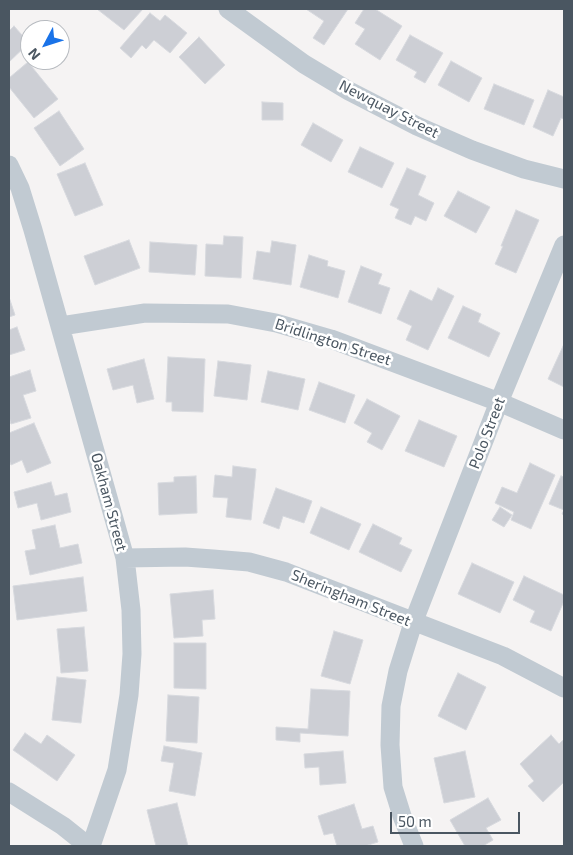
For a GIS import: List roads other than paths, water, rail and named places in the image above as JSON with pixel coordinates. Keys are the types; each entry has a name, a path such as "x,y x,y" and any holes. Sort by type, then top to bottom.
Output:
{"street":[{"name":"Newquay Street","path":"228,9 304,64 349,91 417,126 472,150 524,169 564,179"},
{"name":"Oakham Street","path":"9,165 20,188 61,326 125,558 131,610 132,654 129,695 118,770 89,846"},
{"name":"Polo Street","path":"414,846 393,786 390,745 391,706 398,671 413,622 499,402 564,245"},
{"name":"Bridlington Street","path":"61,326 145,312 228,314 276,322 332,339 499,402 564,430"},
{"name":"Sheringham Street","path":"125,558 185,557 249,562 286,572 503,656 564,688"},
{"path":"9,792 63,826 89,846"}]}
